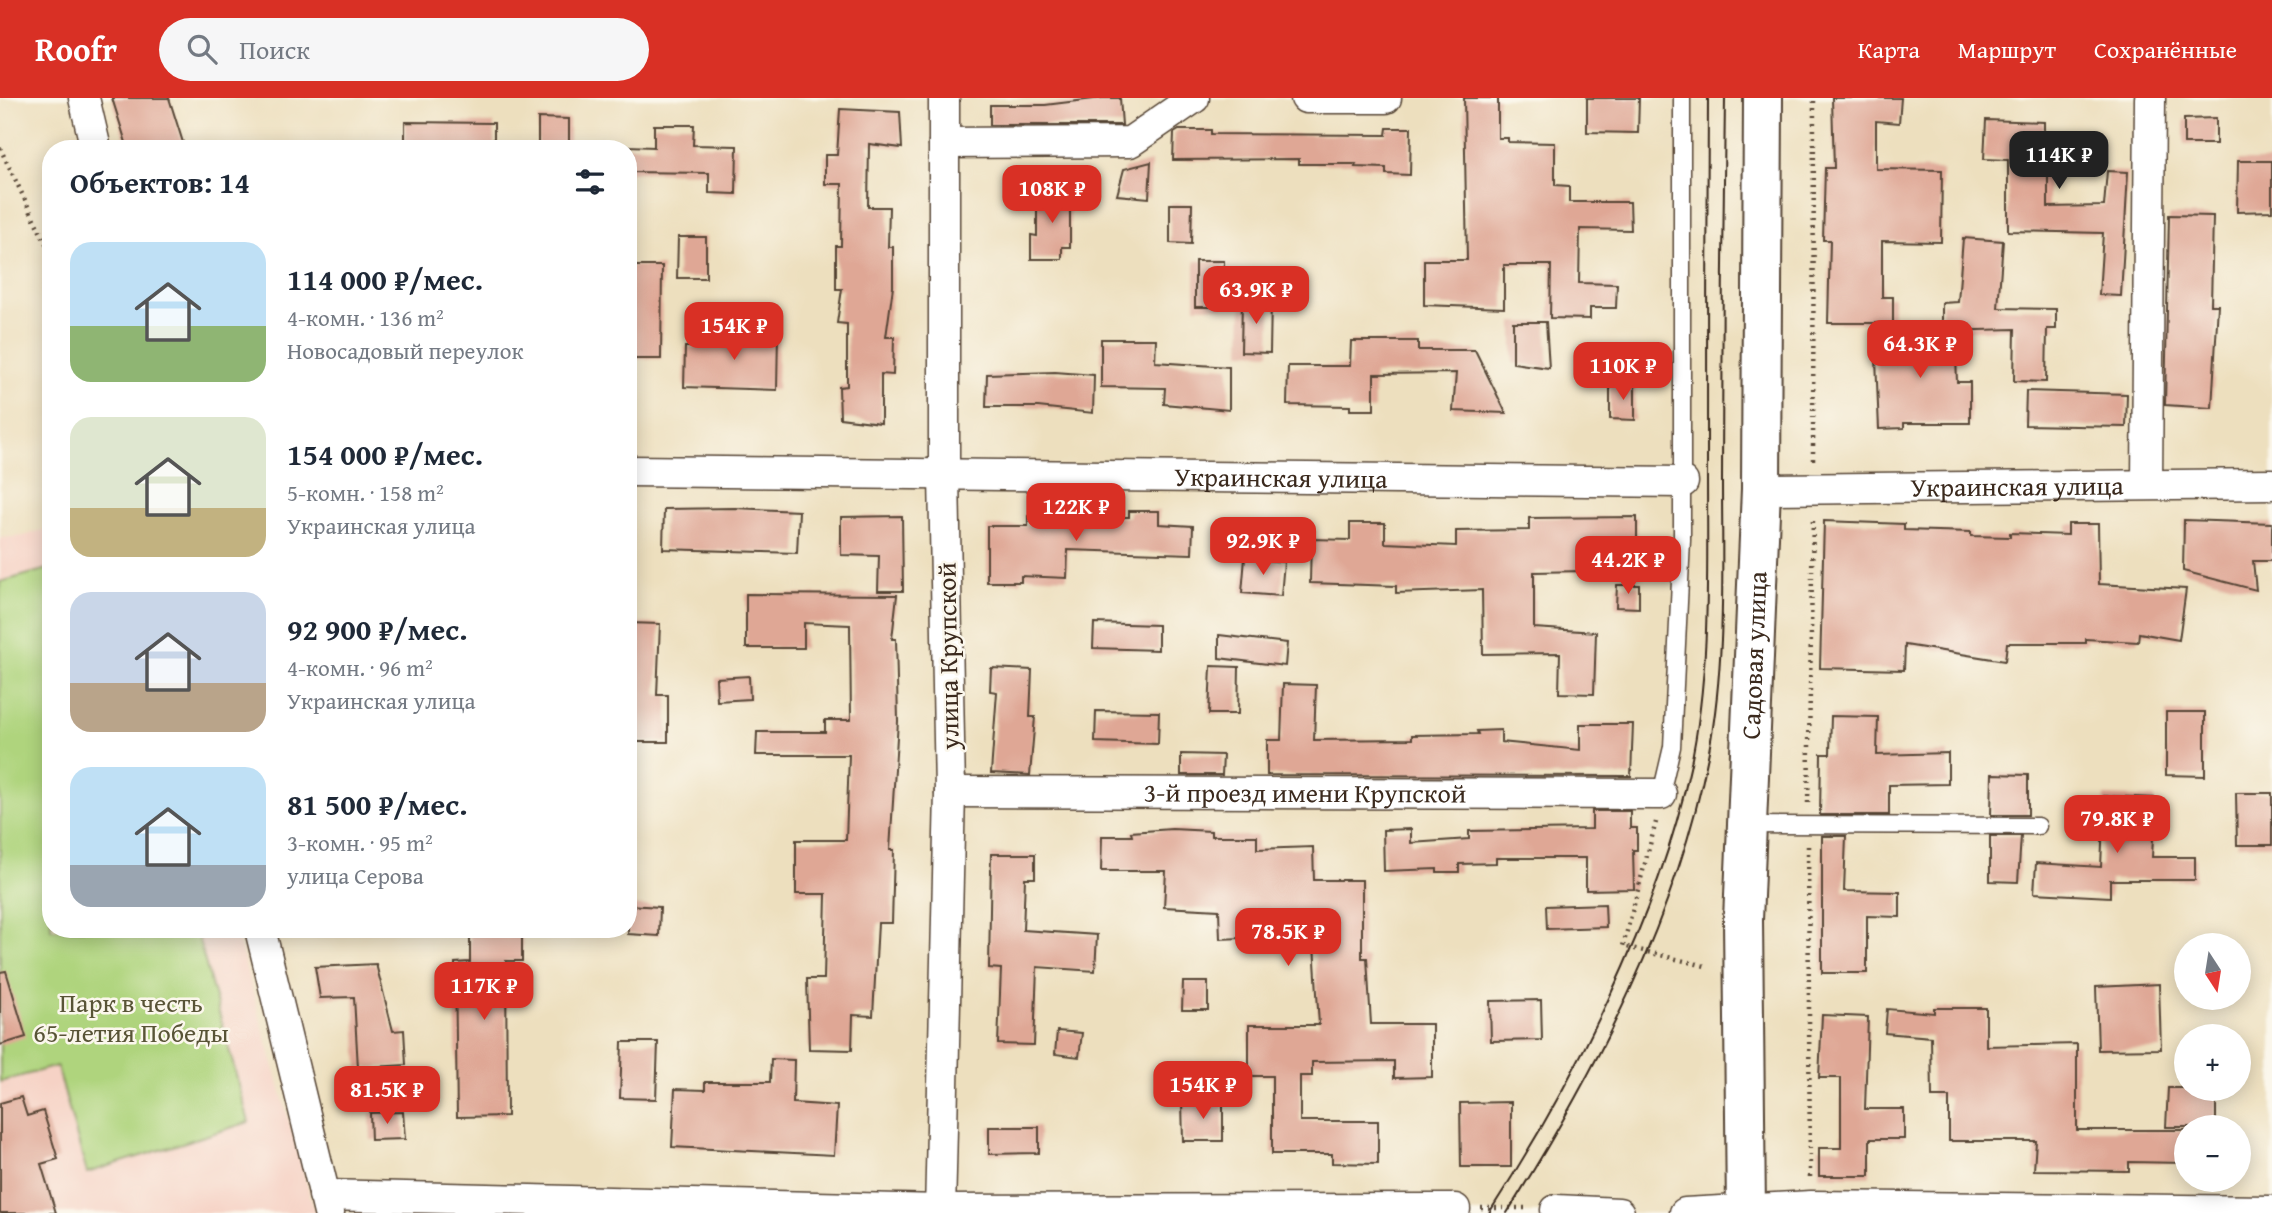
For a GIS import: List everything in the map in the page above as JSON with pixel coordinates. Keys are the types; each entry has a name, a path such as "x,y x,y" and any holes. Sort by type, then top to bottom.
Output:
{"street":[{"path":"84,98 94,140"},
{"name":"улица Крупской","path":"940,1211 950,792 944,475 944,98"},
{"path":"944,143 1130,142 1194,98"},
{"path":"1306,98 1386,98"},
{"name":"Садовая улица","path":"1746,1211 1743,920 1761,489 1763,98"},
{"path":"2147,484 2150,98"},
{"name":"Украинская улица","path":"637,471 1683,482"},
{"name":"Украинская улица","path":"1761,489 2272,484"},
{"name":"3-й проезд имени Крупской","path":"950,792 1661,794"},
{"path":"262,938 326,1204 940,1211 1455,1209"},
{"path":"1685,1213 1811,1206 1922,1211 2272,1211"},
{"path":"1556,1210 1619,1213"}],"lane":[{"path":"1661,794 1672,747 1683,482 1682,98"},
{"path":"1748,825 2038,826"}],"path":[{"path":"1811,1206 1808,826 1813,489 1814,98"},
{"path":"0,148 42,235"},
{"path":"1661,794 1655,828 1623,946 1705,966"},
{"path":"1455,1209 1556,1210"}],"shaded area":[{"name":"Парк в честь 65-летия Победы","path":"42,530 42,938 238,938 315,1213 0,1213 0,538 24,536"}],"green space":[{"name":"Парк в честь 65-летия Победы","path":"42,570 42,938 198,938 249,1122 87,1173 57,1066 0,1082 0,582"}],"building":[{"path":"112,98 169,98 182,140 125,140"},
{"path":"1120,98 1122,125 990,125 990,105 1045,105"},
{"path":"1464,98 1498,98 1498,138 1508,138 1508,142 1555,143 1555,185 1569,186 1569,202 1630,202 1631,230 1580,229 1579,283 1617,284 1616,308 1590,308 1590,319 1550,318 1551,265 1504,265 1504,308 1424,305 1424,260 1467,260"},
{"path":"1587,98 1639,98 1638,133 1587,132"},
{"path":"1832,98 1901,98 1899,123 1876,121 1876,169 1942,170 1941,242 1882,241 1882,297 1893,297 1893,323 1828,323 1830,240 1823,240 1825,168 1834,168"},
{"path":"840,109 900,112 902,148 869,144 868,207 889,207 888,247 893,247 893,287 886,337 894,337 893,375 881,374 881,423 840,418 839,387 847,386 847,324 837,323 842,289 836,289 836,246 841,246 842,184 825,184 825,155 837,155"},
{"path":"538,118 569,119 569,140 538,140"},
{"path":"2216,118 2216,144 2184,144 2184,119"},
{"path":"1986,120 2044,122 2044,135 2098,138 2097,164 2048,162 2048,207 2104,206 2107,171 2128,172 2121,296 2099,295 2103,233 2008,231 2008,160 1984,159"},
{"path":"405,122 494,123 494,140 405,140"},
{"path":"654,125 694,125 693,145 737,146 736,194 709,193 709,173 637,172 637,146 654,147"},
{"path":"1387,128 1411,128 1410,175 1386,174 1386,168 1355,167 1356,164 1299,164 1299,159 1173,160 1174,133 1179,130 1211,130 1211,134 1386,135"},
{"path":"2238,161 2272,161 2272,211 2237,212"},
{"path":"1151,162 1149,198 1117,195 1124,169"},
{"path":"1037,191 1070,191 1070,247 1062,247 1062,259 1031,259 1031,235 1037,236"},
{"path":"1170,204 1192,204 1191,244 1170,243"},
{"path":"2169,215 2213,216 2211,305 2218,305 2212,408 2165,405"},
{"path":"678,237 706,237 706,278 677,278"},
{"path":"1963,238 2003,241 1998,308 2056,309 2056,329 2047,329 2046,382 2014,381 2015,329 1942,331 1942,303 1958,302"},
{"path":"1195,261 1224,261 1224,307 1195,307"},
{"path":"637,266 662,266 661,359 637,359"},
{"path":"1242,299 1271,299 1270,353 1241,352"},
{"path":"1513,322 1546,322 1549,368 1513,363"},
{"path":"1955,331 1957,382 1970,382 1970,423 1904,423 1904,428 1879,429 1875,335"},
{"path":"715,332 778,332 777,390 684,387 685,347 715,347"},
{"path":"1101,339 1156,339 1155,362 1229,367 1229,410 1164,404 1165,388 1101,387"},
{"path":"1351,341 1418,341 1418,350 1475,350 1506,413 1453,411 1456,373 1374,374 1374,410 1350,410 1350,406 1287,405 1288,366 1350,366"},
{"path":"1055,372 1094,375 1093,413 1038,407 986,407 987,374"},
{"path":"1610,384 1635,384 1635,420 1610,419"},
{"path":"2026,391 2127,394 2126,427 2025,425"},
{"path":"664,509 799,511 797,553 663,549"},
{"path":"1129,511 1159,511 1159,524 1193,526 1192,554 1068,550 1067,578 1021,576 1021,582 987,582 987,526 1028,526 1028,516 1129,517"},
{"path":"902,516 903,591 878,591 879,556 841,555 841,517"},
{"path":"1637,517 1637,570 1534,572 1534,628 1596,632 1594,694 1559,693 1560,653 1483,654 1482,590 1396,593 1396,586 1310,583 1311,539 1350,540 1350,523 1385,523 1385,543 1456,546 1456,531 1529,530 1529,518"},
{"path":"2184,520 2272,523 2272,561 2253,561 2256,590 2183,571"},
{"path":"1824,521 1904,524 1904,530 1971,532 1971,536 2010,537 2010,533 2068,535 2068,524 2098,524 2099,584 2186,589 2179,640 2139,633 2138,642 2086,639 2086,643 2007,643 2005,661 1905,645 1904,670 1820,668"},
{"path":"1245,558 1284,562 1281,596 1242,593"},
{"path":"1617,585 1639,585 1639,608 1616,607"},
{"path":"746,594 897,595 892,639 896,639 898,721 890,850 894,850 892,923 878,923 873,1016 853,1015 852,1050 809,1049 807,979 824,979 826,894 796,894 796,840 846,840 849,755 756,755 757,732 825,732 825,720 851,720 850,625 804,623 804,648 746,648"},
{"path":"637,623 660,624 657,695 668,695 668,742 637,742"},
{"path":"1094,623 1158,625 1158,650 1093,648"},
{"path":"1219,635 1287,643 1285,666 1219,658"},
{"path":"1211,666 1239,667 1238,714 1209,714"},
{"path":"991,668 1032,670 1030,717 1035,717 1030,775 991,773 997,692 990,691"},
{"path":"749,676 750,699 717,701 716,678"},
{"path":"1283,684 1316,685 1314,740 1412,739 1412,735 1478,734 1477,731 1501,730 1501,742 1580,750 1580,724 1633,724 1631,776 1267,775 1267,740 1281,740"},
{"path":"1096,711 1159,712 1158,744 1095,742"},
{"path":"2166,712 2205,712 2205,776 2166,775"},
{"path":"1831,716 1878,717 1877,755 1948,753 1948,784 1889,785 1889,815 1820,815 1821,754 1830,754"},
{"path":"1181,754 1223,755 1222,775 1181,775"},
{"path":"1992,774 2028,775 2028,815 1991,815"},
{"path":"2236,793 2272,793 2272,845 2237,845"},
{"path":"2104,796 2155,798 2152,857 2195,857 2195,880 2110,880 2110,897 2034,893 2036,863 2101,867"},
{"path":"1592,811 1630,811 1630,828 1637,828 1637,850 1633,850 1634,889 1586,890 1586,858 1496,858 1496,863 1459,864 1459,872 1437,872 1437,869 1384,871 1383,830 1411,829 1411,843 1469,839 1469,831 1592,829"},
{"path":"1172,829 1211,831 1211,836 1257,836 1257,849 1313,847 1314,880 1362,880 1362,958 1367,958 1371,1024 1432,1024 1432,1077 1394,1078 1394,1061 1312,1062 1312,1076 1300,1076 1300,1121 1378,1121 1378,1164 1332,1163 1332,1154 1272,1154 1272,1076 1249,1076 1249,1025 1319,1025 1314,945 1265,948 1264,937 1220,939 1219,910 1164,907 1166,871 1101,871 1102,836 1132,836 1131,832"},
{"path":"1822,836 1846,836 1844,891 1900,892 1900,917 1867,916 1867,973 1822,973"},
{"path":"1990,836 2021,836 2018,882 1990,881"},
{"path":"991,854 1035,854 1035,878 1025,878 1023,930 1097,935 1095,971 1037,967 1034,1045 998,1044 1001,969 989,968"},
{"path":"1605,904 1606,927 1547,929 1546,906"},
{"path":"637,906 660,907 659,936 637,935"},
{"path":"470,938 522,938 522,961 506,961 507,1116 457,1117 455,963 470,962"},
{"path":"376,964 393,1031 404,1030 406,1065 358,1068 354,997 320,998 315,967"},
{"path":"6,971 26,1037 0,1045 0,972"},
{"path":"1183,982 1208,982 1208,1010 1182,1010"},
{"path":"2159,984 2161,1049 2098,1050 2096,987"},
{"path":"1541,1000 1542,1040 1491,1041 1490,1001"},
{"path":"1934,1008 1986,1008 1986,1046 2077,1044 2077,1130 2174,1130 2174,1163 2129,1162 2129,1171 2034,1170 2036,1141 1949,1141 1949,1097 1932,1097 1931,1037 1885,1033 1887,1009 1934,1013"},
{"path":"1822,1015 1868,1017 1865,1109 1904,1109 1904,1139 1870,1139 1870,1176 1819,1176 1819,1148 1841,1148 1841,1078 1819,1078"},
{"path":"1057,1031 1082,1033 1079,1057 1055,1054"},
{"path":"622,1042 658,1042 656,1099 620,1098"},
{"path":"771,1059 794,1060 793,1103 837,1106 834,1155 672,1147 675,1089 705,1090 705,1082 770,1082"},
{"path":"2168,1088 2174,1088 2174,1101 2216,1101 2216,1115 2174,1115 2174,1127 2166,1127"},
{"path":"21,1097 27,1116 43,1111 58,1159 41,1164 56,1213 0,1213 0,1103"},
{"path":"1182,1101 1223,1101 1223,1141 1183,1141"},
{"path":"1511,1102 1511,1167 1461,1167 1460,1103"},
{"path":"403,1112 405,1139 371,1140 370,1113"},
{"path":"989,1127 1039,1127 1039,1153 989,1154"}],"tram line":[{"path":"1489,1213 1551,1111 1609,999 1657,883 1676,825 1690,768 1702,695 1706,621 1708,98"},
{"path":"1507,1213 1572,1104 1630,991 1677,873 1709,751 1718,683 1722,614 1725,98"}]}
